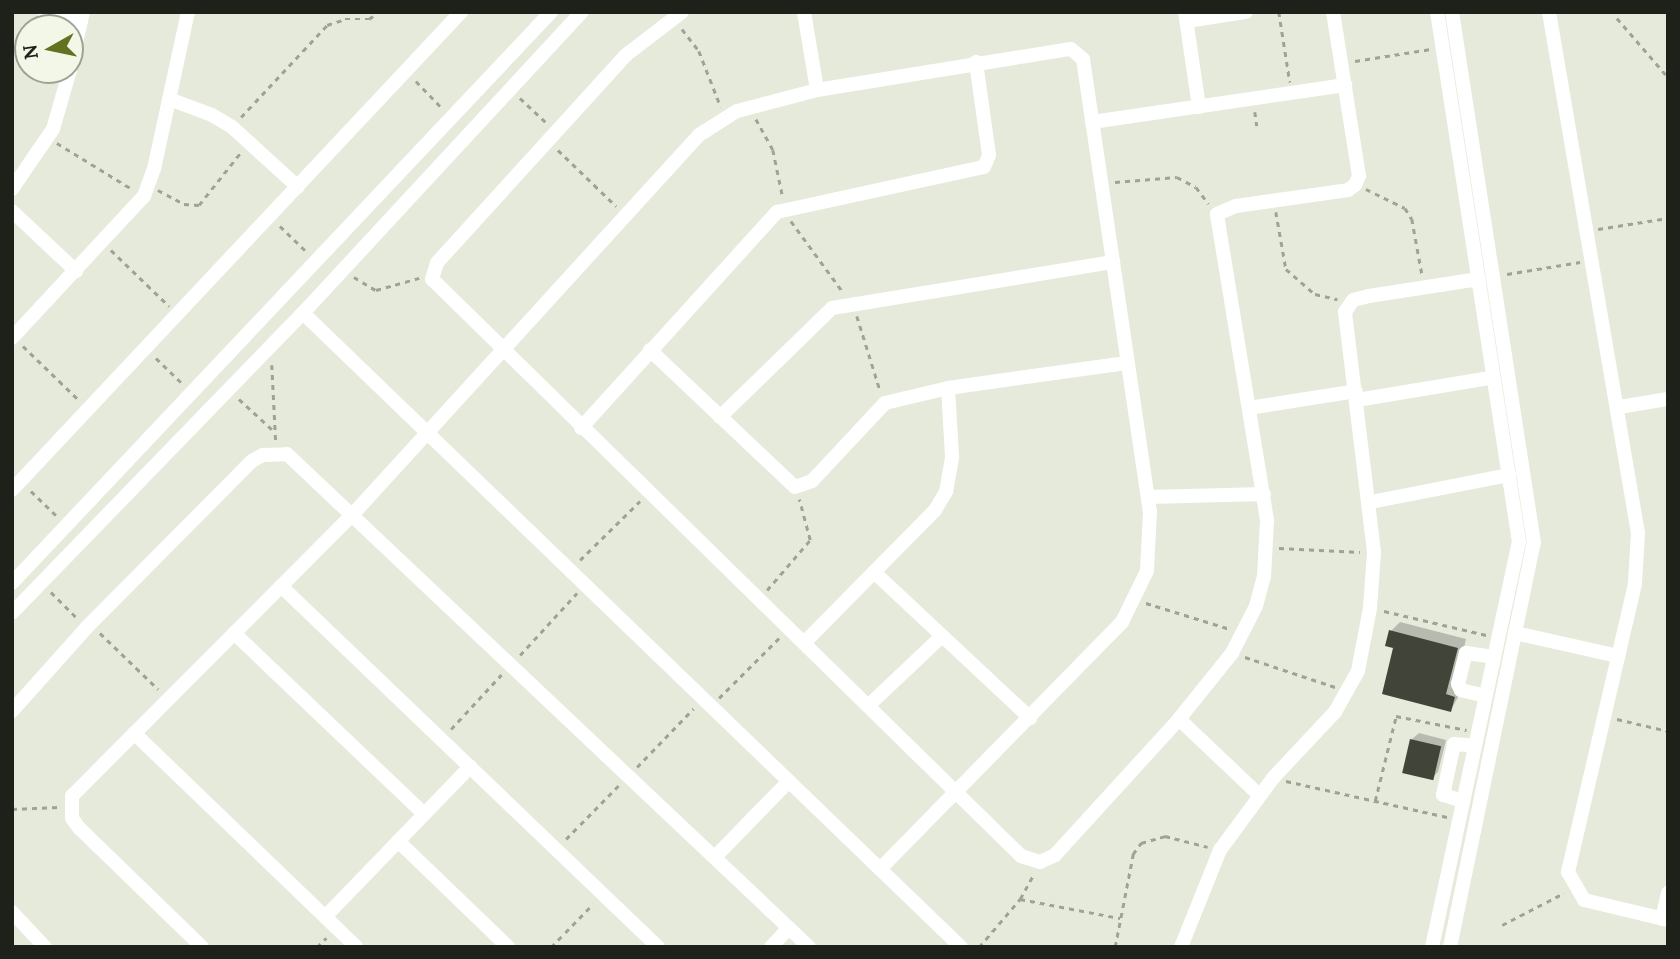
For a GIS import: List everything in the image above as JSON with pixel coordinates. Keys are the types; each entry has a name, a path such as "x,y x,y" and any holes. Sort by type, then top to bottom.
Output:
{"street":[{"path":"13,337 103,243 147,190 188,12"},
{"path":"12,583 318,262 551,12"},
{"path":"12,613 226,387 303,313 582,12"},
{"path":"804,12 817,90"},
{"path":"1199,107 1186,17 1246,12"},
{"path":"677,15 640,41 552,136 432,273 435,285 1021,856 1040,862 1055,855 1180,719 1232,653 1244,633 1264,577 1268,547 1264,494 1217,214 1225,208 1348,190 1355,185 1359,176 1333,12"},
{"path":"1437,12 1534,531 1516,633 1450,947"},
{"path":"1432,947 1519,542 1490,378 1486,278 1452,12"},
{"path":"1549,12 1619,407 1635,507 1638,559 1568,872 1573,888 1599,906 1665,920 1668,893"},
{"path":"17,485 406,72 458,13"},
{"path":"195,944 79,828 70,807 78,788 354,513 699,135 725,116 817,90 976,62 1071,50 1079,52 1092,122 1148,498 1152,541 1137,600 1122,622 880,869"},
{"path":"581,428 769,219 786,208 984,167 989,155 976,62"},
{"path":"12,189 48,138 65,84"},
{"path":"1092,122 1345,85"},
{"path":"169,99 232,127 298,187"},
{"path":"12,211 76,271"},
{"path":"720,417 823,313 851,303 1112,262"},
{"path":"1181,947 1220,850 1259,795 1349,691 1361,659 1370,608 1374,552 1371,502 1345,312 1353,300 1486,278"},
{"path":"303,313 961,947"},
{"path":"650,350 795,487 812,481 884,403 948,388 1126,363"},
{"path":"1249,408 1490,378"},
{"path":"804,643 935,510 946,492 952,457 948,388"},
{"path":"1619,407 1668,399"},
{"path":"12,711 88,626 252,461 276,453 296,459 809,947"},
{"path":"1371,502 1508,475"},
{"path":"1148,498 1264,494"},
{"path":"874,572 1030,718"},
{"path":"281,586 658,947"},
{"path":"234,633 424,814"},
{"path":"1516,633 1618,656"},
{"path":"868,706 942,636"},
{"path":"1486,696 1461,690 1458,684 1466,653 1494,657"},
{"path":"1180,719 1259,795"},
{"path":"134,733 356,947"},
{"path":"1463,801 1443,795 1454,744 1477,739"},
{"path":"325,917 470,767"},
{"path":"715,857 789,782"},
{"path":"398,841 508,947"},
{"path":"1444,889 1461,894"},
{"path":"12,912 45,947"},
{"path":"771,947 789,928"}],"path":[{"path":"232,127 327,25 345,19 369,19 378,12"},
{"path":"1279,12 1292,93"},
{"path":"677,15 699,51 725,116"},
{"path":"1617,18 1668,77"},
{"path":"1341,63 1443,47"},
{"path":"406,72 452,117"},
{"path":"510,88 625,214"},
{"path":"751,108 773,150 786,208 851,303 884,403"},
{"path":"48,138 147,190 184,204 199,205 248,142"},
{"path":"1101,183 1177,177 1196,187 1217,214"},
{"path":"1355,185 1405,208 1412,219 1425,287"},
{"path":"1274,202 1286,269 1315,294 1353,300"},
{"path":"270,217 318,262"},
{"path":"1589,230 1668,218"},
{"path":"103,243 177,315"},
{"path":"1486,278 1595,260"},
{"path":"344,268 364,286 376,290 432,273"},
{"path":"13,337 88,409"},
{"path":"272,344 276,453"},
{"path":"146,348 192,392"},
{"path":"226,387 275,432"},
{"path":"17,485 66,525"},
{"path":"758,599 810,540 795,487"},
{"path":"570,570 648,494"},
{"path":"1268,547 1374,552"},
{"path":"41,583 168,698"},
{"path":"1137,600 1244,633"},
{"path":"1370,608 1499,638"},
{"path":"711,706 788,628"},
{"path":"1232,653 1349,691"},
{"path":"1375,801 1396,716 1477,739"},
{"path":"1604,716 1668,731"},
{"path":"1273,778 1459,820"},
{"path":"12,809 70,807"},
{"path":"1115,947 1133,854 1140,843 1165,836 1220,850"},
{"path":"979,947 1020,899 1040,862"},
{"path":"1502,925 1573,888"},
{"path":"551,947 603,894"},
{"path":"1020,899 1121,918"}],"building":[{"path":"1389,630 1458,648 1446,694 1455,697 1451,712 1382,694 1393,648 1385,646"},
{"path":"1410,739 1441,746 1433,780 1402,773"}]}
